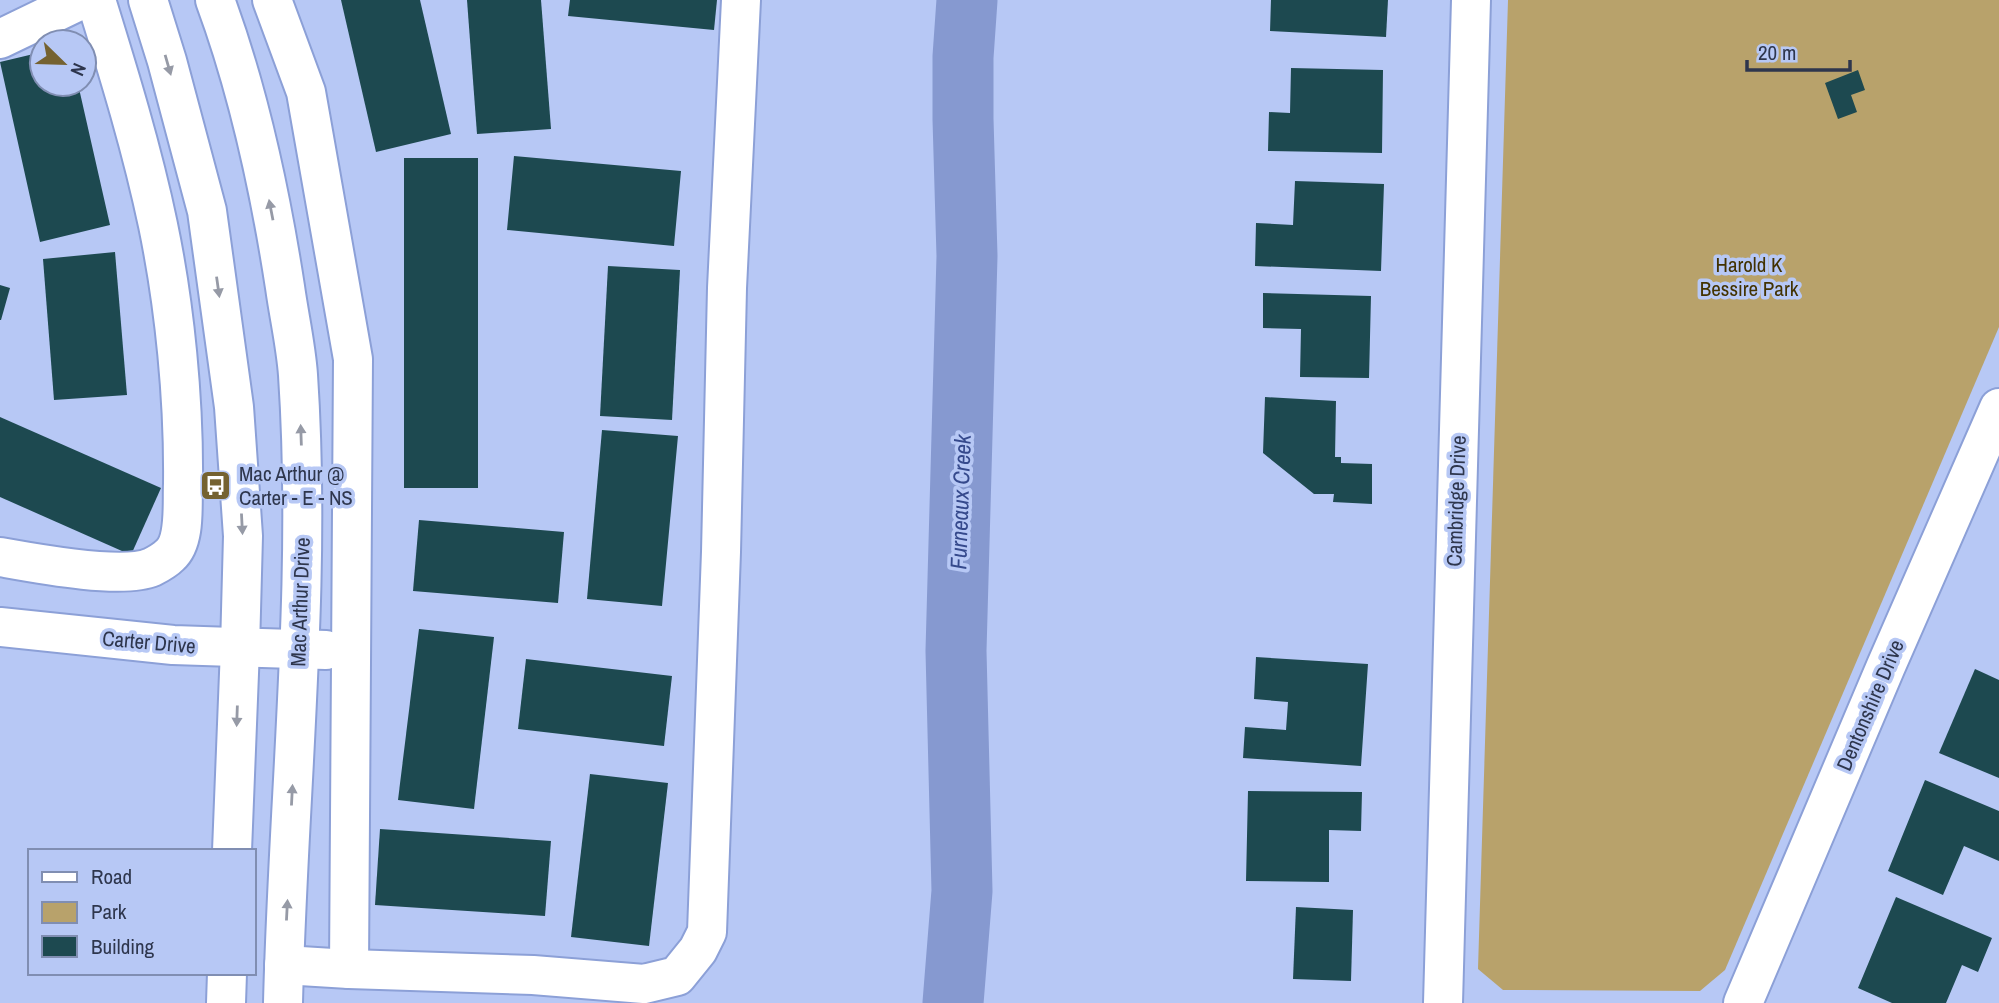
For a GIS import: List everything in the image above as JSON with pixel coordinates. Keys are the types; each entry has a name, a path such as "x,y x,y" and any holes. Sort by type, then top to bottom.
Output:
{"street":[{"path":"0,39 81,0"},
{"path":"0,557 39,564 120,572 152,567 172,554 182,531 183,460 176,339 158,227 130,109 96,0"},
{"path":"148,0 167,61 209,225 234,407 243,536 232,849"},
{"name":"Mac Arthur Drive","path":"215,0 254,124 280,257 298,373 303,499 283,1003"},
{"path":"272,0 306,92 353,359 349,969"},
{"path":"284,965 533,975 644,984 677,976 698,950 707,932 721,552 727,288 741,0"},
{"name":"Cambridge Drive","path":"1443,1003 1471,0"},
{"name":"Dentonshire Drive","path":"1743,1003 1999,408"},
{"name":"Carter Drive","path":"0,627 173,645 351,650"},
{"path":"226,1003 227,975"}],"green space":[{"name":"Harold K Bessire Park","path":"1508,0 1999,0 1999,327 1725,970 1700,991 1503,990 1478,969"}],"building":[{"path":"341,0 420,0 451,134 376,152"},
{"path":"467,0 541,0 551,129 477,134"},
{"path":"570,0 717,0 714,30 568,16"},
{"path":"1271,0 1388,0 1386,37 1270,31"},
{"path":"28,55 28,98 81,98 110,225 40,242 0,62"},
{"path":"1291,68 1383,70 1382,153 1268,151 1269,112 1290,113"},
{"path":"1858,70 1865,90 1851,95 1857,112 1838,119 1825,83"},
{"path":"514,156 681,171 674,246 507,230"},
{"path":"404,158 478,158 478,488 404,488"},
{"path":"1295,181 1384,184 1381,271 1255,266 1256,223 1293,225"},
{"path":"115,252 127,395 54,400 43,259"},
{"path":"608,266 680,270 672,420 600,416"},
{"path":"0,285 10,288 1,320 0,320"},
{"path":"1263,293 1371,296 1369,378 1300,377 1301,329 1263,328"},
{"path":"1265,397 1336,401 1335,457 1341,457 1341,463 1372,464 1372,504 1333,502 1334,494 1314,494 1263,453"},
{"path":"0,417 161,488 131,555 0,497"},
{"path":"602,430 678,436 662,606 587,599"},
{"path":"419,520 564,532 558,603 413,591"},
{"path":"419,629 494,637 474,809 398,800"},
{"path":"1256,657 1368,664 1361,766 1243,758 1245,727 1286,730 1288,702 1254,699"},
{"path":"526,659 672,676 664,746 518,729"},
{"path":"1975,669 1999,680 1999,778 1939,753"},
{"path":"590,774 668,783 649,946 571,937"},
{"path":"1925,780 1999,811 1999,861 1964,846 1943,895 1888,871"},
{"path":"1248,791 1362,792 1361,831 1329,830 1329,882 1246,881"},
{"path":"380,829 551,841 545,916 375,905"},
{"path":"1896,897 1992,938 1978,972 1962,965 1946,1003 1892,1003 1858,988"},
{"path":"1296,907 1353,910 1351,981 1293,979"}],"waterway":[{"name":"Furneaux Creek","path":"953,1003 962,891 956,651 967,256 963,119 967,0"}],"place":[{"name":"Mac Arthur @ Carter - E - NS","path":"216,485"}]}
